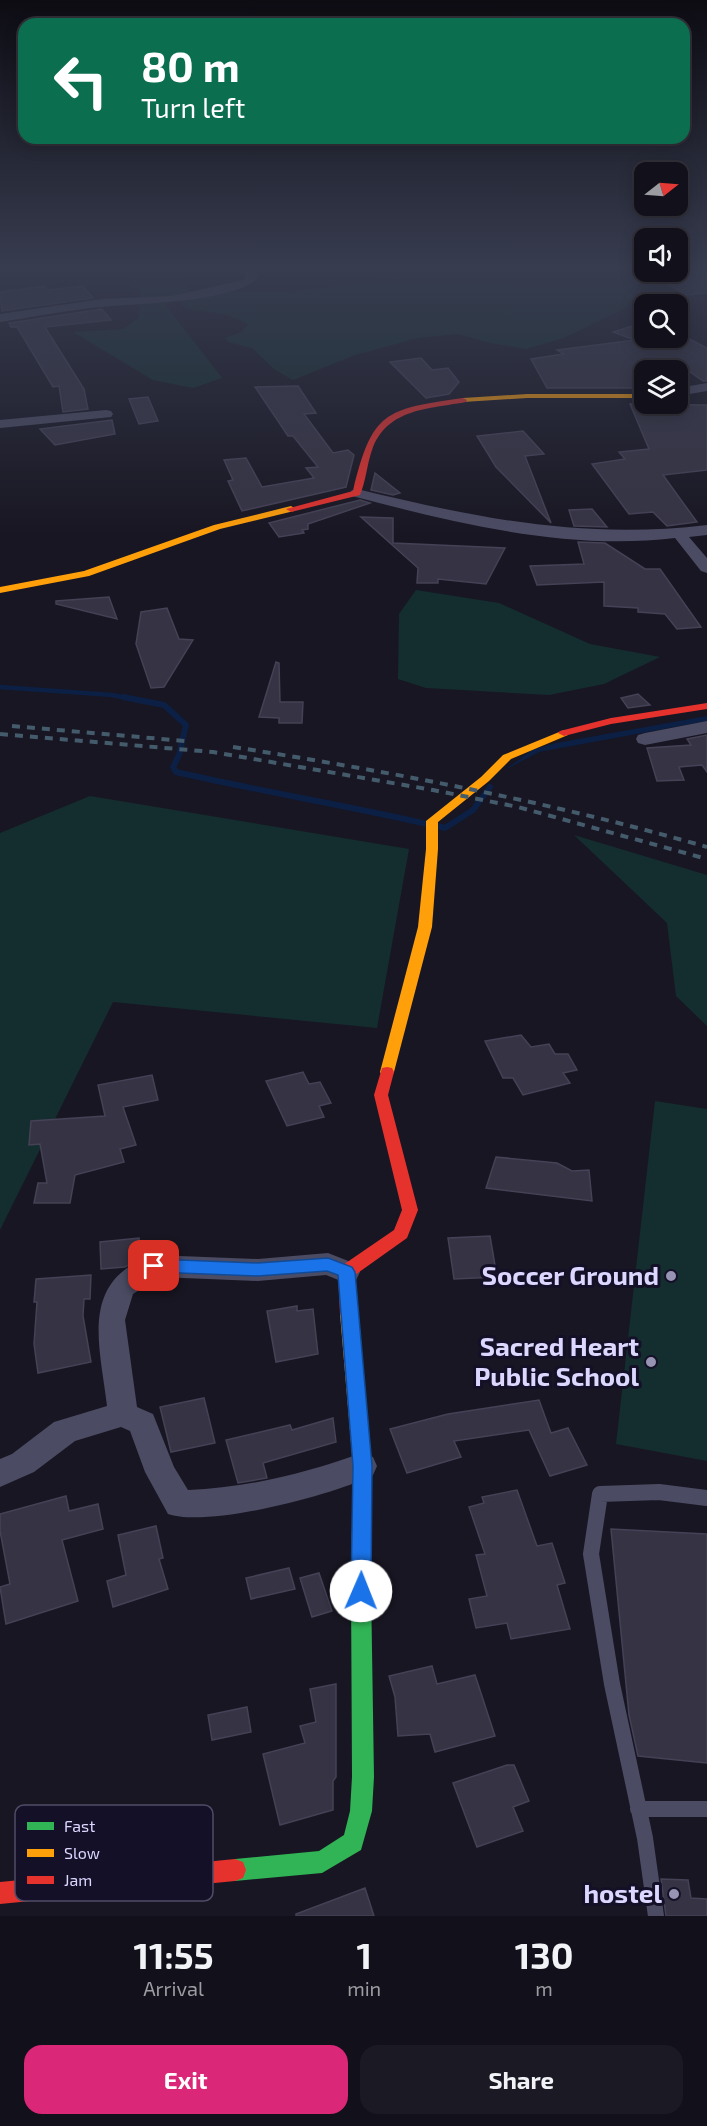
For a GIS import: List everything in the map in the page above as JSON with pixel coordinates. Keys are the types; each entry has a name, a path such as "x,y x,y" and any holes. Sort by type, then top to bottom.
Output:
{"street":[{"path":"688,390 707,387"},
{"path":"357,494 368,453 381,425 397,416 442,403 496,397 634,396"},
{"path":"0,424 106,414"},
{"path":"0,590 86,574 217,527 357,494 452,516 523,528 634,537 707,530"},
{"path":"679,534 707,568"},
{"path":"346,1272 401,1234 410,1210 381,1095 424,927 432,849 432,821 485,779 507,757 558,734 611,722 707,706"},
{"path":"645,739 707,727"},
{"path":"123,1414 111,1320 121,1288 154,1266 258,1269 328,1264 346,1272"},
{"path":"213,1872 322,1862 353,1842 361,1811 363,1777 362,1466 346,1272"},
{"path":"0,1474 23,1463 65,1431 123,1414 142,1424 160,1472 179,1504 215,1504 277,1492 352,1471 362,1466"},
{"path":"0,1893 15,1892"}],"lane":[{"path":"657,1916 612,1683 591,1554 600,1494 659,1492 707,1498"},
{"path":"638,1809 707,1809"}],"green space":[{"path":"112,355 205,355 222,378 193,388 153,380"},
{"path":"260,355 354,355 293,380 274,369"},
{"path":"416,590 499,603 590,644 660,657 604,684 549,695 426,688 398,679 399,614"},
{"path":"90,796 409,849 377,1028 113,1002 0,1230 0,833"},
{"path":"574,835 707,875 707,1026 676,996 667,923"},
{"name":"Soccer Ground","path":"655,1101 707,1109 707,1461 616,1444"}],"water":[{"path":"707,716 707,721 539,752 505,770 532,750 556,743"}],"building":[{"path":"34,355 63,355 84,389 88,409 63,412 59,386 53,387"},
{"path":"554,355 707,355 707,381 703,381 688,370 688,360 634,360 634,388 547,388 531,359"},
{"path":"421,358 432,370 448,368 459,382 449,394 426,398 390,362"},
{"path":"298,386 316,413 304,414 333,453 348,450 354,455 346,487 242,511 228,481 233,480 224,460 246,458 262,487 314,478 306,468 318,467 293,436 288,436 255,387"},
{"path":"148,397 158,421 139,424 129,399"},
{"path":"688,405 707,405 707,470 663,475 697,522 667,526 653,512 629,514 592,464 625,459 619,452 649,449 634,414 688,414"},
{"path":"112,420 115,434 55,445 40,429"},
{"path":"523,431 544,454 525,456 551,523 496,467 477,436"},
{"path":"375,473 400,493 393,495 371,490"},
{"path":"360,500 370,503 308,524 308,529 302,530 304,533 279,537 269,523"},
{"path":"592,509 607,527 574,526 569,510"},
{"path":"361,517 393,518 393,543 505,548 486,584 438,579 438,583 417,583 418,568"},
{"path":"578,542 605,543 645,569 660,569 701,627 677,629 665,614 638,612 638,608 604,606 604,582 537,585 530,566 584,564"},
{"path":"109,597 117,619 56,604 56,601"},
{"path":"167,608 179,639 193,640 164,687 151,688 136,644 141,612"},
{"path":"276,662 279,663 280,702 303,702 302,723 279,723 279,718 259,717"},
{"path":"638,694 650,705 628,708 621,698"},
{"path":"707,735 707,772 702,765 679,767 684,780 657,781 647,748 691,745 687,739"},
{"path":"521,1035 531,1047 549,1044 555,1054 568,1054 577,1070 563,1073 570,1083 523,1095 513,1078 503,1078 485,1041"},
{"path":"303,1072 309,1084 320,1082 331,1103 319,1106 324,1117 287,1126 266,1081"},
{"path":"152,1075 158,1100 123,1107 136,1145 120,1149 124,1162 75,1175 70,1203 34,1203 38,1183 47,1183 40,1144 29,1145 31,1121 105,1116 98,1085"},
{"path":"496,1157 557,1163 572,1171 589,1170 592,1201 486,1188"},
{"path":"490,1236 497,1277 454,1279 448,1238"},
{"path":"139,1238 140,1259 125,1267 101,1269 100,1242"},
{"path":"91,1275 90,1299 84,1299 83,1316 91,1362 38,1373 34,1344 36,1279"},
{"path":"297,1306 297,1311 313,1309 318,1354 276,1362 267,1311"},
{"path":"204,1398 215,1443 171,1452 160,1407"},
{"path":"539,1400 551,1433 568,1428 587,1465 550,1476 529,1430 454,1441 461,1457 407,1473 390,1429 448,1414"},
{"path":"333,1418 336,1442 263,1463 267,1478 238,1483 226,1440 290,1425 292,1430"},
{"path":"517,1490 537,1546 552,1543 565,1583 557,1585 570,1629 511,1639 507,1623 476,1628 469,1599 487,1596 476,1555 485,1554 469,1507 484,1503 482,1497"},
{"path":"66,1496 69,1511 98,1504 103,1529 62,1540 78,1601 6,1624 0,1587 10,1584 0,1531 0,1514"},
{"path":"156,1526 163,1558 159,1559 168,1589 113,1607 107,1581 126,1575 118,1535"},
{"path":"611,1529 707,1534 707,1763 638,1756 629,1715"},
{"path":"289,1568 295,1589 251,1599 246,1578"},
{"path":"319,1573 332,1611 312,1617 300,1578"},
{"path":"432,1666 437,1684 475,1675 495,1736 435,1752 430,1734 398,1736 395,1697 389,1676"},
{"path":"336,1684 336,1777 333,1781 333,1810 280,1825 263,1754 305,1743 300,1726 316,1722 310,1689"},
{"path":"247,1707 251,1732 212,1740 208,1715"},
{"path":"507,1765 514,1765 529,1801 513,1807 523,1831 477,1847 453,1783"},
{"name":"hostel","path":"661,1879 688,1880 691,1898 707,1899 707,1916 666,1916"},
{"path":"365,1888 374,1916 296,1916 296,1914"}],"waterway":[{"path":"0,687 112,695 131,699"},
{"path":"123,697 164,705 186,725 179,755 173,767 176,772 427,824"},
{"path":"437,826 445,828 473,810 490,787"}],"railway":[{"path":"12,726 185,741"},
{"path":"0,734 213,752 433,790 518,807 707,859"},
{"path":"233,747 353,767 531,802 707,847"}],"traffic: fast":[{"path":"235,1870 322,1862 353,1842 361,1811 363,1777 361,1586"}],"traffic: slow":[{"path":"463,400 527,396 634,396"},
{"path":"0,590 86,574 217,527 291,509"},
{"path":"387,1072 425,927 432,849 432,821 485,779 507,757 564,733"},
{"path":"349,1314 362,1466 361,1586"}],"traffic: jam":[{"path":"291,509 357,493 370,445 384,423 416,408 463,400"},
{"path":"564,733 611,721 707,706"},
{"path":"349,1314 346,1272 401,1234 410,1210 381,1095 387,1072"},
{"path":"213,1872 235,1870"},
{"path":"0,1893 15,1892"}],"place":[{"name":"Soccer Ground","path":"671,1276"},
{"name":"Sacred Heart Public School","path":"651,1362"},
{"name":"hostel","path":"674,1894"}],"route":[{"path":"154,1266 258,1269 328,1264 346,1272 362,1466 361,1591"}]}
